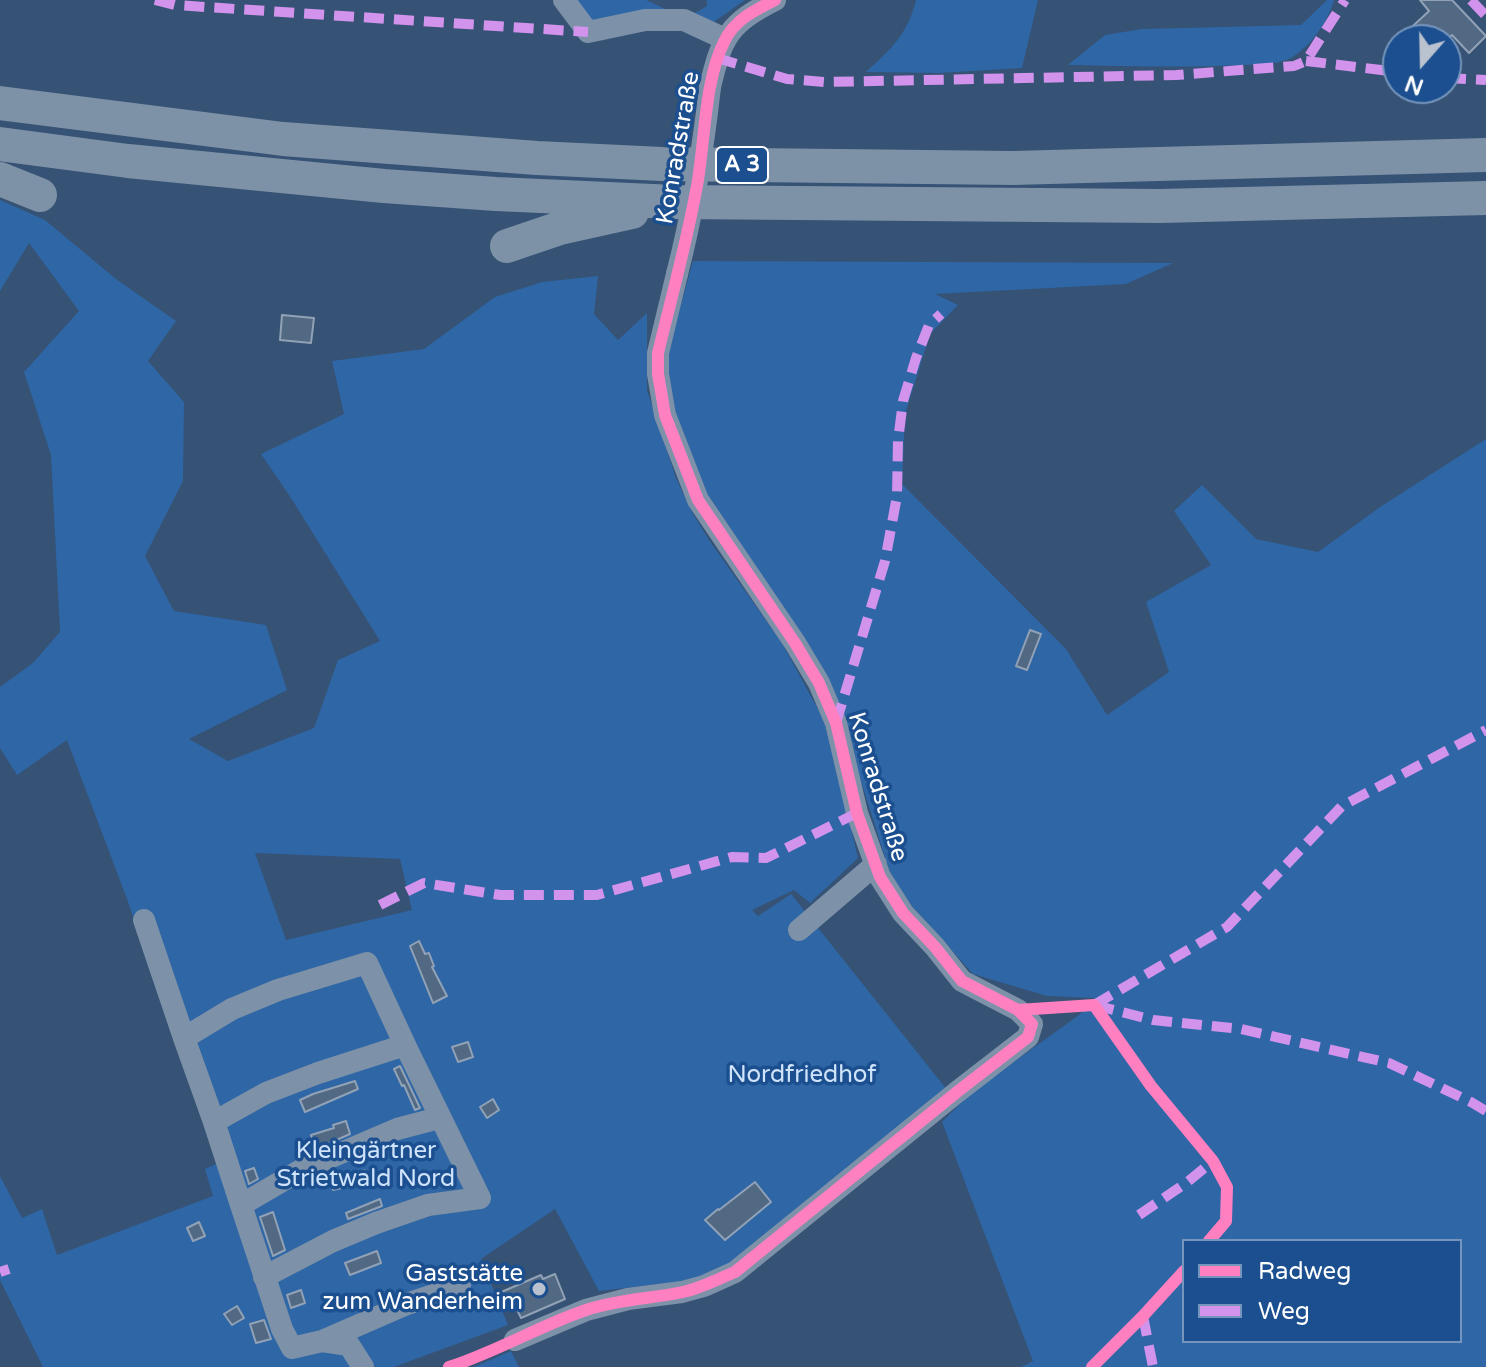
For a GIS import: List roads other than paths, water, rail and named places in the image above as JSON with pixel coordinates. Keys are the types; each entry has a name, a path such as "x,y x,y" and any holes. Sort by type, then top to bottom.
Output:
{"highway":[{"name":"A 3","path":"0,103 283,139 662,164 1013,168 1486,155"},
{"name":"A 3","path":"0,144 128,161 384,186 675,202 1160,206 1486,198"},
{"path":"0,179 40,195"},
{"path":"507,246 560,228 675,202"}],"street":[{"path":"564,0 588,32 645,20 684,20 725,39"},
{"name":"Konradstraße","path":"515,1340 586,1310 628,1299 682,1292 735,1272 1028,1037 1032,1024 1018,1010 962,981 903,913 880,877 857,813 836,723 819,683 698,500 665,415 658,353 694,205 710,87 717,58 734,27 749,13 775,0"},
{"path":"799,930 876,864"},
{"path":"144,920 264,1277 292,1348 322,1341 407,1304 460,1286"},
{"path":"184,1038 232,1009 278,990 367,963 480,1198 428,1205 376,1223 333,1241 264,1277"},
{"path":"214,1122 266,1093 405,1045"},
{"path":"241,1205 301,1170 397,1129 439,1118"},
{"path":"322,1341 349,1345 363,1367"}],"place":[{"name":"Gaststätte zum Wanderheim","path":"539,1289"}],"park label":[{"name":"Nordfriedhof","path":"802,1076"},
{"name":"Kleingärtner Strietwald Nord","path":"366,1166"}]}
